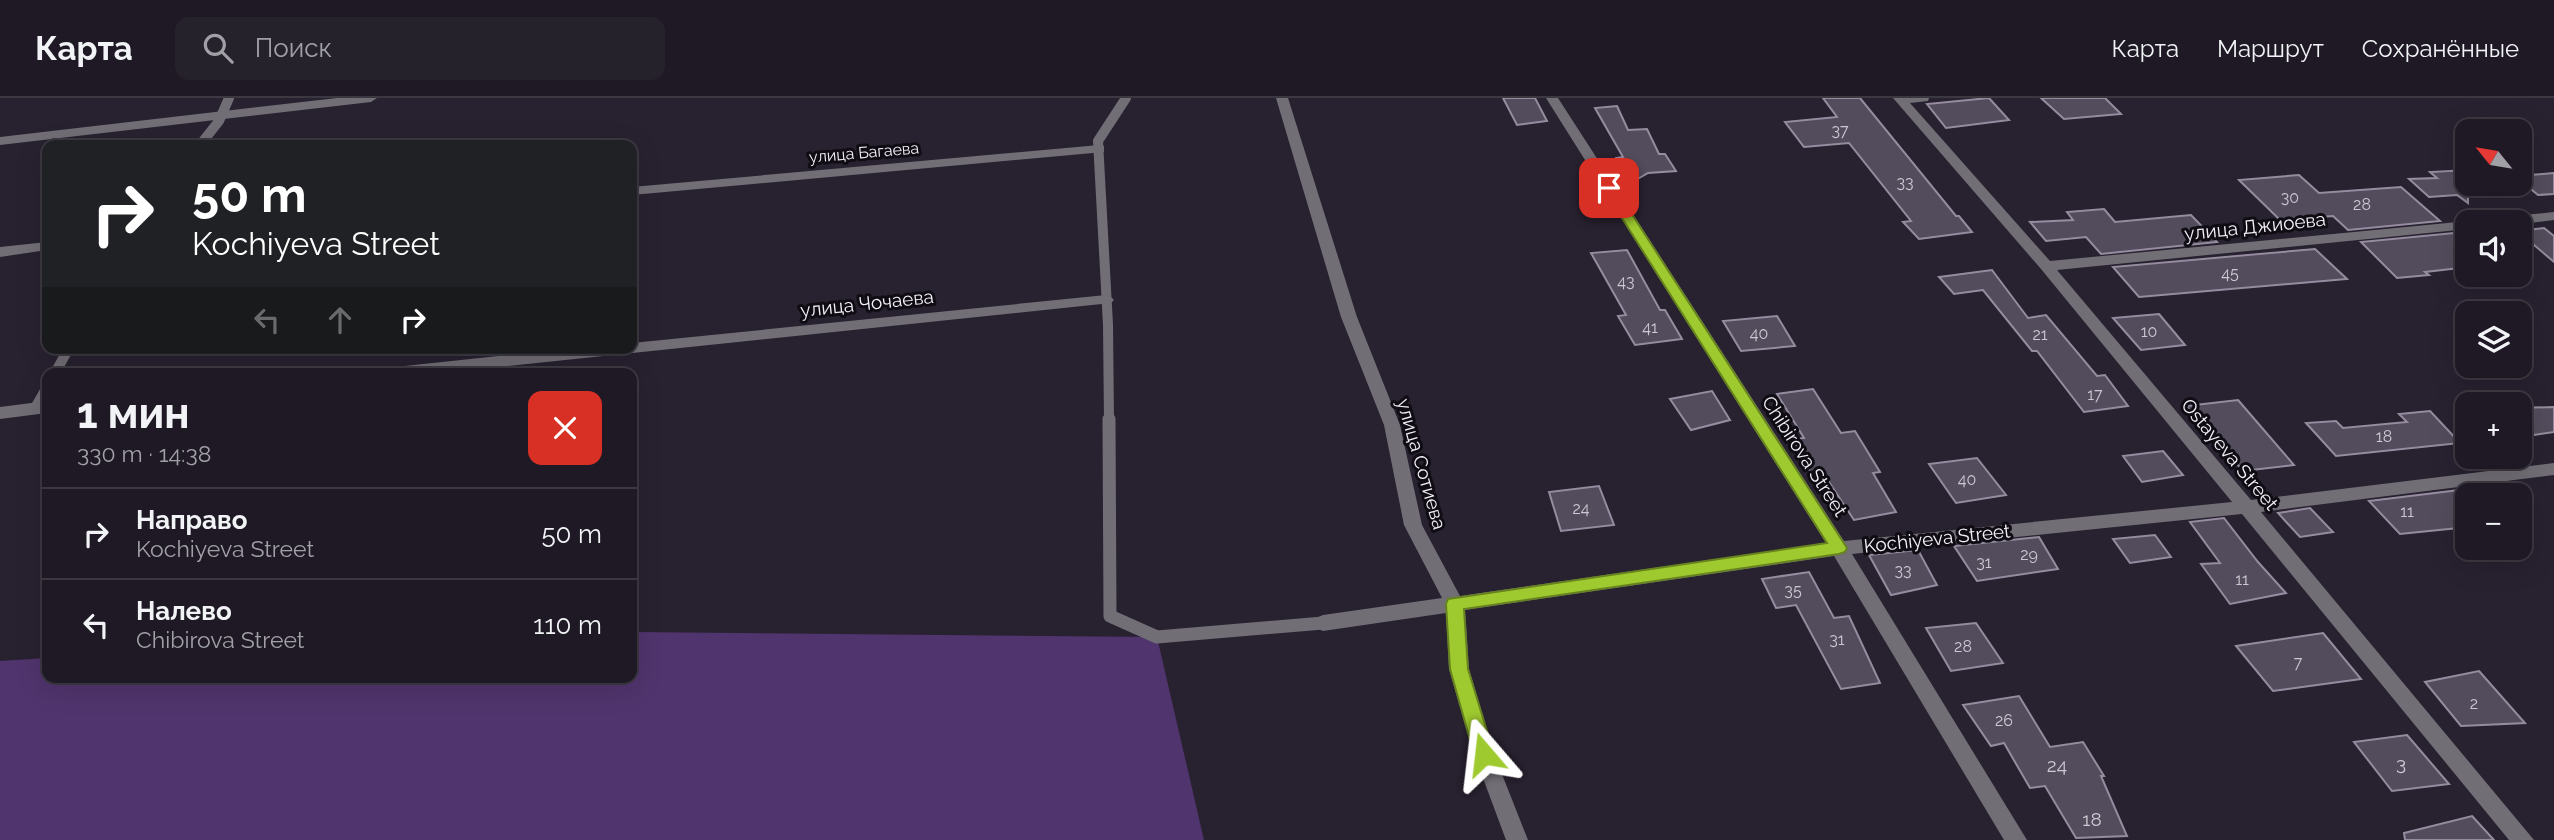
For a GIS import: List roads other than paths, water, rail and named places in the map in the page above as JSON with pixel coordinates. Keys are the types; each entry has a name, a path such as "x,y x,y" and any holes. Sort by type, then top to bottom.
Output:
{"street":[{"path":"0,141 371,98"},
{"name":"улица Сотиева","path":"1282,98 1349,317 1392,425 1413,525 1455,604 1459,669 1484,754 1517,840"},
{"name":"Chibirova Street","path":"1552,98 1839,548 2016,840"},
{"path":"1900,99 1923,98"},
{"name":"Ostayeva Street","path":"1900,99 2046,266 2523,840"},
{"name":"улица Багаева","path":"637,191 1099,149"},
{"path":"2532,218 2554,216"},
{"name":"улица Джиоева","path":"2046,266 2455,226"},
{"path":"0,252 42,247"},
{"name":"улица Чочаева","path":"637,347 1106,300"},
{"name":"улица Чочаева","path":"435,368 571,354"},
{"path":"0,413 41,408"},
{"name":"Kochiyeva Street","path":"1323,623 1839,548 2247,507 2554,469"}],"lane":[{"path":"204,140 222,114 229,98"},
{"path":"1126,98 1098,141 1106,300 1110,616 1157,637 1323,623"}]}
